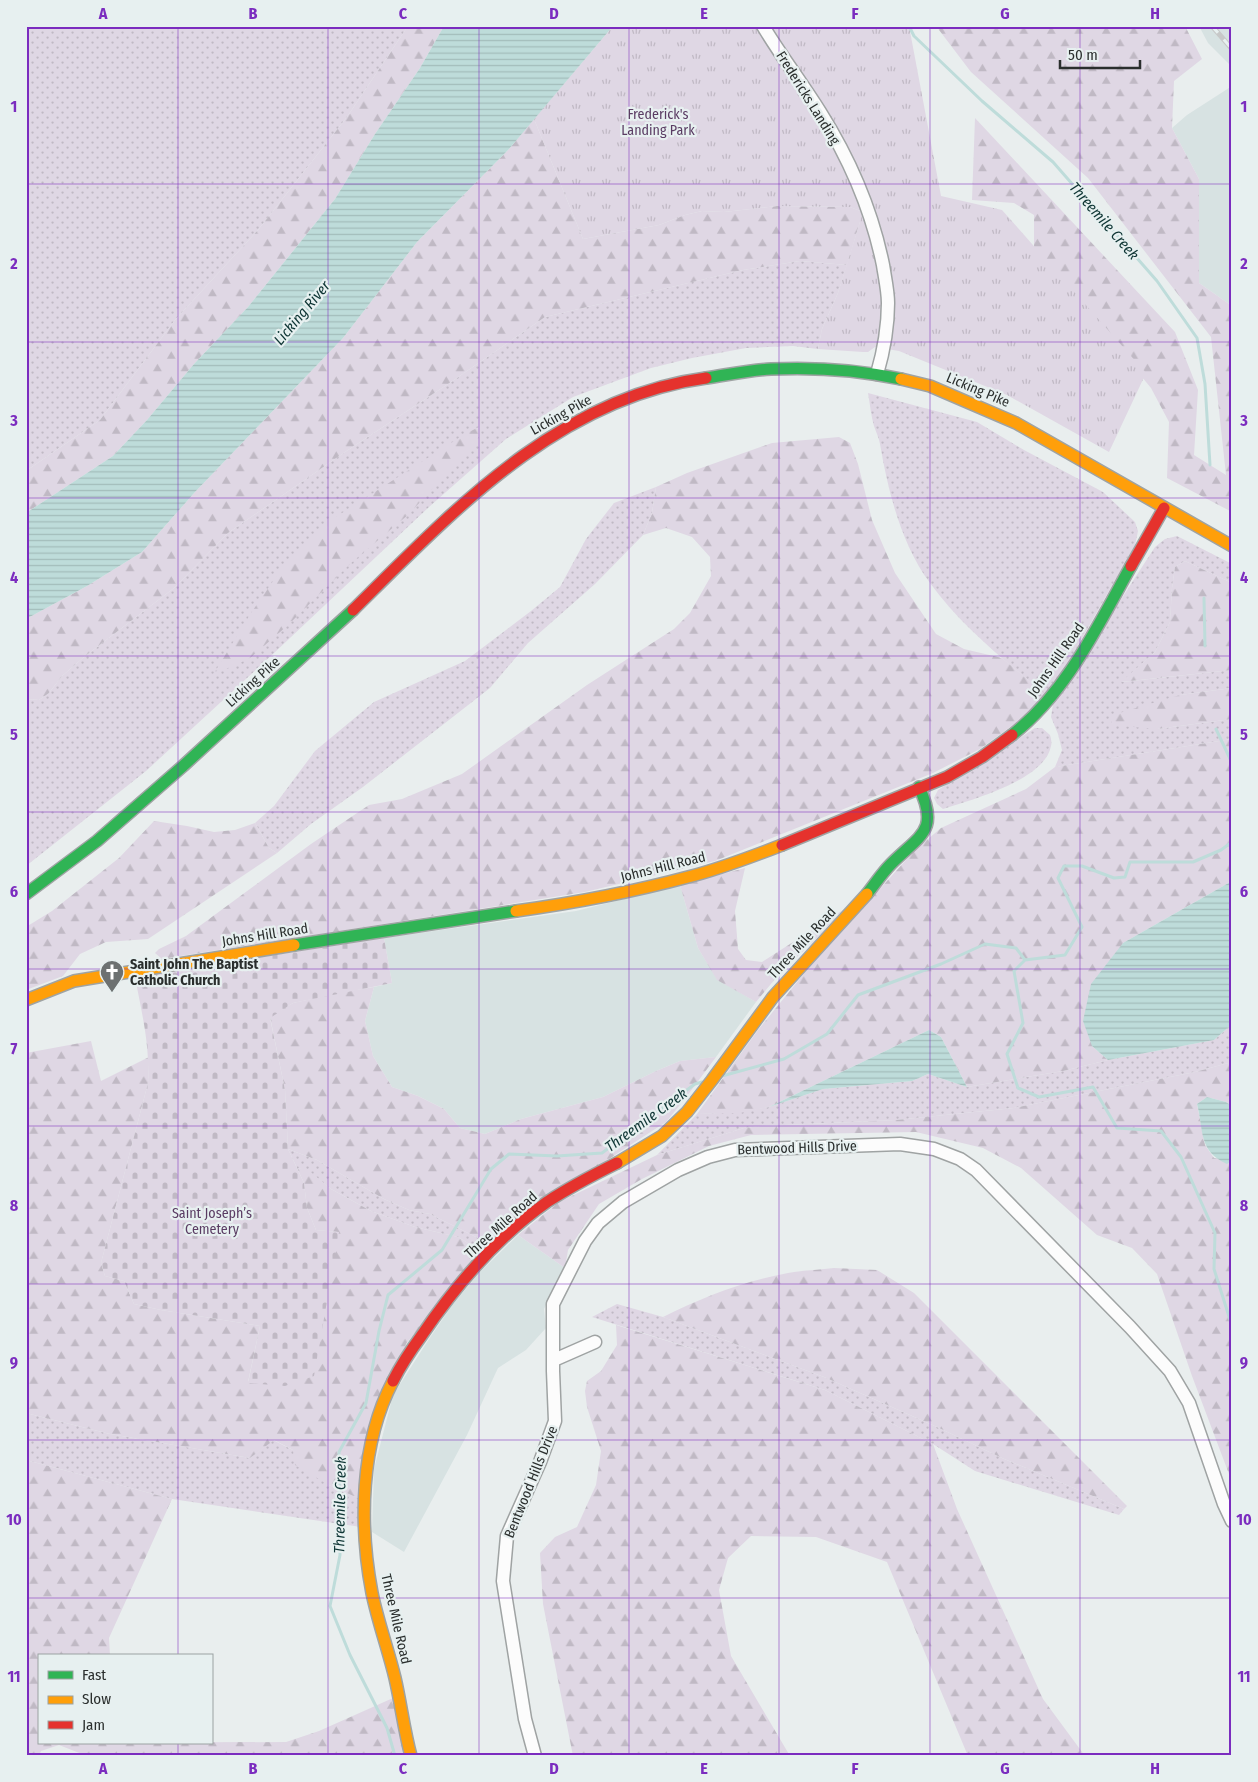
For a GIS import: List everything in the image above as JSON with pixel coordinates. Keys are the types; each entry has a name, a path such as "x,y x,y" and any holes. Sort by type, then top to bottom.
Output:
{"main road":[{"name":"Licking Pike","path":"26,894 97,840 183,766 340,622 409,554 492,478 535,447 601,410 631,397 663,387 696,379 770,369 828,370 877,374 930,386 1016,423 1232,546"},
{"name":"Johns Hill Road","path":"26,1000 74,981 538,908 616,894 689,877 721,867 838,822 919,787 947,778 992,751 1026,723 1050,698 1095,630 1164,508"},
{"name":"Three Mile Road","path":"410,1756 395,1679 370,1580 366,1510 368,1473 376,1425 385,1396 400,1367 445,1303 492,1251 537,1210 568,1189 645,1147 672,1126 705,1090 773,997 860,903 891,864 924,832 929,821 929,812 919,787"}],"street":[{"name":"Fredericks Landing","path":"763,26 821,114 848,161 880,252 888,301 886,342 877,374"},
{"name":"Bentwood Hills Drive","path":"535,1756 524,1719 503,1581 507,1536 540,1462 555,1422 554,1304 585,1242 603,1218 623,1202 646,1188 692,1163 725,1151 900,1144 934,1149 960,1160 976,1170 1170,1370 1189,1403 1224,1504 1232,1521"},
{"path":"554,1360 595,1342"}],"shaded area":[{"path":"1199,26 1232,26 1232,67 1208,43"},
{"path":"1232,86 1232,306 1199,283 1199,179 1172,128 1187,115"},
{"path":"680,885 698,948 717,979 756,1002 716,1057 680,1061 603,1097 521,1119 485,1134 460,1128 444,1109 418,1096 392,1087 373,1056 365,1021 374,987 392,983 384,938 576,911"},
{"path":"518,1235 565,1268 544,1309 546,1328 526,1350 498,1368 467,1435 404,1552 372,1532 374,1469 393,1395 453,1304 481,1271"}],"green space":[{"path":"26,26 408,26 347,117 258,230 175,320 100,420 26,471"},
{"path":"408,26 444,26 420,68 375,134 335,199 248,307 194,364 147,420 113,456 26,513 26,471 100,420 175,320 258,230 347,117"},
{"name":"Frederick's Landing Park","path":"613,26 909,26 941,196 1002,210 1146,373 1109,452 1007,395 899,351 875,347 868,352 818,349 822,329 838,293 863,212 850,207 777,206 724,212 702,211 659,225 583,239 534,119"},
{"path":"936,26 1185,26 1202,59 1174,81 1172,128 1199,179 1199,283 1232,306 1232,512 1167,478 1169,422 1151,388 1034,247 1034,215 1014,203 972,200 975,118 1175,332 1198,390 1194,455 1226,475 1211,337 1088,178 971,72"},
{"path":"534,119 583,239 659,225 702,211 724,212 777,206 850,207 863,212 847,265 800,261 743,270 545,317 228,533 174,588 84,657 62,676 49,693 39,700 26,699 26,619 87,586 142,552 195,492 343,338 417,242 509,149"},
{"path":"800,261 847,265 838,293 822,329 818,349 793,346 746,348 651,368 573,397 506,439 429,507 146,771 26,866 26,699 39,700 49,693 62,676 84,657 174,588 228,533 545,317 743,270"},
{"path":"868,393 977,422 1024,450 1103,492 1135,522 1138,531 1135,545 1071,658 1045,694 955,614 920,568 897,516 887,480 880,442 873,422"},
{"path":"483,425 475,446 409,514 351,563 287,626 250,658 213,675 251,613 282,568 328,522 465,434"},
{"path":"839,437 850,443 858,464 872,520 895,573 936,634 964,649 1002,658 1045,694 1020,720 980,749 933,773 715,861 585,892 162,959 155,953 159,949 186,936 311,844 369,805 402,799 462,774 587,685 674,629 690,613 711,576 710,557 692,537 666,528 643,535 652,513 656,487 687,473 772,443"},
{"path":"656,487 652,513 643,535 595,584 528,643 490,688 363,787 311,824 277,853 269,848 255,823 274,806 315,751 374,702 465,661 531,611 560,587 586,539 614,503"},
{"path":"1177,536 1232,564 1232,583 1185,561 1175,567 1170,622 1155,652 1122,682 1232,670 1232,688 1180,695 1157,729 1232,719 1232,739 1055,767 1062,750 1051,717 1053,704 1155,547 1165,539"},
{"path":"1185,561 1232,583 1232,670 1121,682 1155,652 1170,622 1175,567"},
{"path":"1232,688 1232,719 1157,729 1110,725 1116,714 1180,695"},
{"path":"1035,728 1042,728 1050,735 1051,743 1046,758 1036,769 1022,779 988,794 943,809 937,804 934,798 938,790"},
{"path":"1232,739 1232,881 1123,943 1092,1046 1108,1060 1063,1071 967,1087 941,1037 929,1030 769,1107 740,1113 697,1114 758,1030 811,965 915,850 941,828 1026,789 1055,767"},
{"path":"154,821 214,832 235,830 255,823 269,848 277,853 148,939 106,942 80,954 63,976 26,990 26,927 52,911 119,858"},
{"path":"745,868 735,911 738,949 746,960 762,962 843,910 780,973 756,1002 717,980 698,948 680,885"},
{"name":"Saint Joseph’s Cemetery","path":"384,938 392,983 293,1003 270,1018 285,1090 288,1149 304,1183 307,1208 316,1230 339,1232 314,1376 285,1386 248,1383 260,1326 134,1304 124,1281 105,1276 101,1263 148,1083 147,1043 135,977"},
{"path":"374,987 365,1021 373,1056 392,1087 418,1096 444,1109 460,1128 485,1134 521,1119 603,1097 680,1061 716,1057 666,1122 488,1243 430,1214 409,1210 384,1199 317,1160 288,1149 285,1090 270,1017 293,1003"},
{"path":"1232,1024 1232,1062 1195,1072 1014,1108 896,1120 744,1128 657,1155 697,1114 740,1112 769,1107 823,1089 912,1081 928,1074 967,1087 1063,1071 1108,1060 1214,1040"},
{"path":"91,1041 101,1081 149,1057 148,1083 101,1263 105,1276 124,1281 134,1304 260,1326 248,1382 338,1232 316,1230 307,1208 304,1183 297,1168 307,1169 331,1189 371,1211 415,1227 458,1237 481,1251 406,1344 360,1499 329,1485 295,1465 293,1450 274,1440 250,1458 110,1434 26,1413 26,1053"},
{"path":"1232,1062 1232,1106 1226,1102 1207,1097 1197,1104 1205,1145 1214,1158 1231,1161 1232,1155 1232,1482 1192,1376 1157,1274 1132,1248 1097,1235 1021,1168 983,1148 916,1132 751,1135 709,1146 642,1179 599,1204 568,1250 565,1268 518,1235 559,1202 657,1155 744,1128 896,1120 1014,1108 1195,1072"},
{"path":"288,1149 317,1160 384,1199 409,1210 430,1214 488,1243 481,1251 458,1237 415,1227 371,1211 331,1189 307,1170 297,1168"},
{"path":"834,1268 877,1270 914,1293 1127,1506 1124,1509 1002,1458 824,1377 663,1317 709,1296 756,1280 794,1272"},
{"path":"617,1304 663,1317 824,1377 1002,1458 1124,1509 1119,1515 975,1471 933,1444 825,1390 592,1317"},
{"path":"616,1325 825,1390 933,1444 957,1509 1043,1699 1085,1756 968,1756 887,1562 816,1537 751,1536 728,1558 719,1590 731,1656 790,1756 573,1756 543,1604 540,1553 555,1537 577,1527 596,1485 601,1451 587,1407 585,1391 587,1381 601,1371 617,1345"},
{"path":"26,1413 110,1434 250,1458 273,1440 293,1450 329,1485 360,1499 361,1527 172,1499 26,1460"},
{"path":"26,1460 172,1499 109,1638 110,1654 38,1654 38,1744 286,1742 319,1731 393,1698 405,1756 87,1756 59,1745 41,1751 39,1756 26,1756"}],"water":[{"name":"Licking River","path":"444,26 613,26 509,149 417,242 343,338 195,492 142,552 87,586 26,619 26,513 113,456 147,420 194,364 248,307 335,199 375,134 420,68"},
{"path":"1232,881 1232,1024 1214,1040 1108,1060 1092,1046 1083,1021 1091,984 1123,943"},
{"path":"929,1030 941,1037 967,1087 928,1074 912,1081 823,1089 769,1107"},
{"path":"1207,1097 1226,1102 1232,1106 1232,1155 1231,1161 1227,1164 1211,1153 1204,1139 1197,1104"}],"waterway":[{"name":"Threemile Creek","path":"909,26 914,36 982,101 1053,162 1157,281 1197,338 1205,384 1210,465"},
{"name":"Threemile Creek","path":"1204,598 1205,646"},
{"name":"Threemile Creek","path":"1216,729 1232,763"},
{"name":"Threemile Creek","path":"722,1076 784,1059 827,1034 858,995 941,964 985,944 1016,948 1025,960 1065,955 1082,927 1058,878 1064,866 1082,866 1114,878 1125,877 1130,862 1193,862 1221,850 1232,842"},
{"path":"1025,960 1014,971 1023,1023 1007,1054 1018,1088 1039,1097 1093,1087 1117,1128 1161,1131 1181,1157 1215,1233 1214,1269 1232,1326"},
{"name":"Threemile Creek","path":"395,1756 387,1728 350,1655 330,1606 340,1555 339,1452 366,1403 379,1331 388,1295 442,1250 491,1169 509,1154 557,1156 602,1153 695,1084 702,1082"}],"railway":[{"path":"1212,26 1232,49"}],"traffic: fast":[{"path":"706,378 746,371 804,368 853,371 901,379"},
{"path":"1012,735 1032,718 1065,678 1093,634 1131,566"},
{"path":"26,894 97,841 183,766 353,610"},
{"path":"867,894 888,867 924,831 928,814 919,787"},
{"path":"294,945 516,911"}],"traffic: slow":[{"path":"901,379 930,386 1016,423 1232,546"},
{"path":"516,911 603,897 700,874 782,845"},
{"path":"617,1163 662,1136 687,1112 773,997 867,894"},
{"path":"26,1000 74,981 294,945"},
{"path":"393,1381 382,1405 368,1458 365,1485 365,1540 372,1593 395,1678 411,1756"}],"traffic: jam":[{"path":"353,610 470,498 512,464 556,434 603,408 653,389 706,378"},
{"path":"1131,566 1164,508"},
{"path":"782,845 947,777 982,757 1012,735"},
{"path":"393,1381 435,1316 463,1280 494,1246 547,1202 617,1163"}],"place":[{"name":"Saint John The Baptist Catholic Church","path":"112,993"}]}
